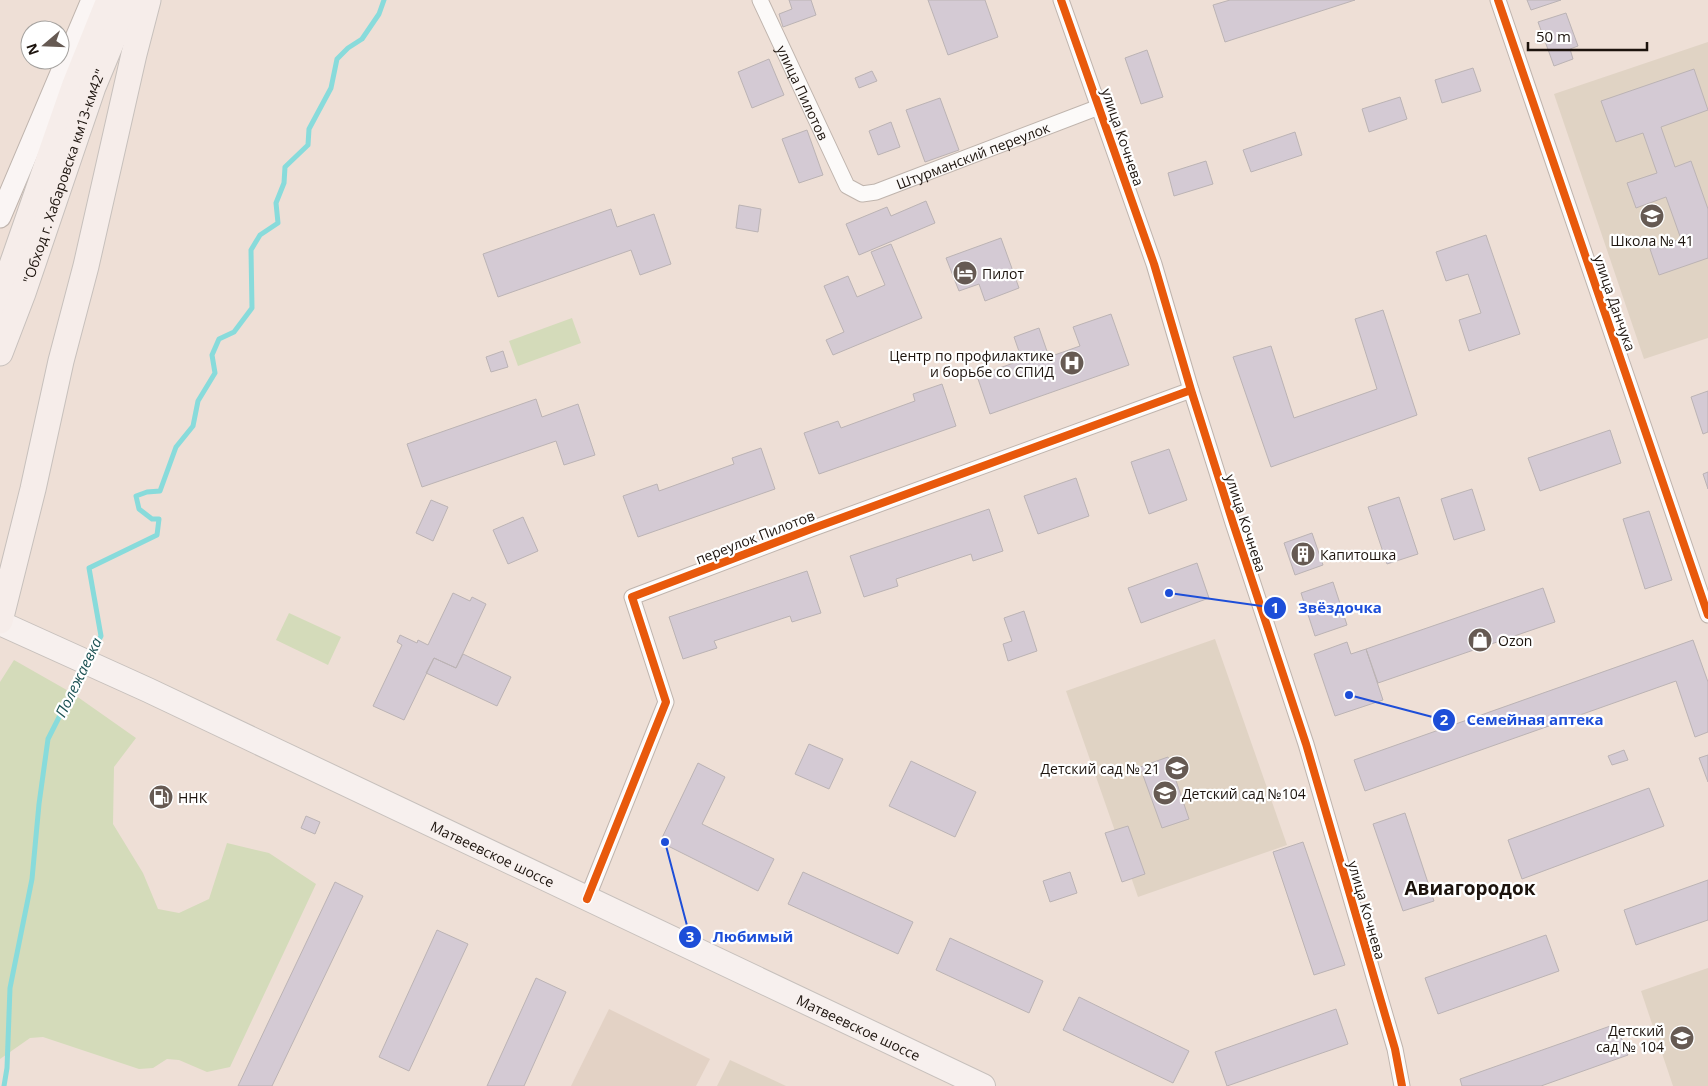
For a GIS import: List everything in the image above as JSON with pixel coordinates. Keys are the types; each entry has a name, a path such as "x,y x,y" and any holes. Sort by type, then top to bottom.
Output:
{"highway":[{"name":"\"Обход г. Хабаровска км13-км42\"","path":"0,307 5,285 70,97 109,0"},
{"name":"\"Обход г. Хабаровска км13-км42\"","path":"0,354 93,87 129,0"},
{"path":"0,622 148,0"}],"main road":[{"path":"0,217 92,0"},
{"name":"Матвеевское шоссе","path":"0,622 116,675 983,1086"}],"street":[{"name":"улица Пилотов","path":"760,0 847,186"},
{"name":"улица Кочнева","path":"1061,0 1154,264 1191,390 1306,744 1395,1050 1402,1086"},
{"name":"улица Данчука","path":"1498,0 1708,615"},
{"name":"Штурманский переулок","path":"847,186 862,194 876,192 1099,107"},
{"name":"переулок Пилотов","path":"587,899 666,702 632,597 811,529 1191,390"}],"shaded area":[{"name":"Школа № 41","path":"1708,42 1708,338 1644,359 1554,94"},
{"name":"Детский сад № 21","path":"1215,639 1287,845 1138,897 1066,691"},
{"name":"Детский сад № 104","path":"1708,968 1708,1086 1673,1086 1641,991"},
{"path":"609,1009 710,1059 696,1086 571,1086"},
{"path":"730,1060 786,1086 717,1086"}],"green space":[{"path":"572,318 581,343 518,366 509,341"},
{"path":"289,613 341,637 328,665 276,640"},
{"path":"14,660 72,693 136,738 114,767 113,824 143,873 158,909 179,913 209,899 227,843 269,853 316,884 230,1067 207,1072 179,1060 167,1059 153,1068 139,1069 43,1037 30,1038 0,1059 0,682"}],"building":[{"path":"789,0 811,0 816,15 783,27 779,14 792,9"},
{"path":"928,0 985,0 998,37 948,55"},
{"path":"1230,0 1355,0 1225,42 1213,5"},
{"path":"1527,0 1561,0 1531,10"},
{"path":"1566,13 1578,46 1570,49 1573,59 1554,66 1538,22"},
{"path":"1147,50 1163,97 1141,104 1125,58"},
{"path":"769,59 784,95 752,108 738,72"},
{"path":"1473,68 1481,91 1442,103 1435,80"},
{"path":"1694,69 1708,110 1661,127 1675,167 1691,161 1708,209 1708,258 1659,275 1650,249 1681,239 1666,197 1636,208 1627,183 1657,173 1643,133 1616,142 1601,101"},
{"path":"872,71 877,81 859,88 855,78"},
{"path":"1400,97 1407,119 1369,132 1362,109"},
{"path":"940,98 959,150 925,162 906,110"},
{"path":"891,122 900,147 878,155 869,131"},
{"path":"807,130 823,175 799,183 782,139"},
{"path":"1295,132 1302,155 1251,172 1243,150"},
{"path":"1206,161 1213,184 1174,196 1168,173"},
{"path":"926,201 935,223 859,255 846,224 887,207 891,216"},
{"path":"739,205 761,209 758,232 736,228"},
{"path":"611,209 617,227 654,214 671,264 640,275 631,250 498,297 483,254"},
{"path":"1486,235 1520,334 1469,351 1459,320 1481,313 1468,274 1446,281 1436,252"},
{"path":"1001,238 1019,288 985,301 979,284 959,291 946,258"},
{"path":"891,244 922,318 833,355 826,340 844,332 824,286 848,276 857,297 885,285 871,252"},
{"path":"1383,310 1417,415 1271,467 1233,357 1271,346 1294,418 1377,389 1355,319"},
{"name":"Центр по профилактике и борьбе со СПИД","path":"1111,314 1129,365 990,414 977,376 1022,360 1014,337 1039,328 1049,357 1080,346 1073,327"},
{"path":"503,351 508,367 491,372 486,357"},
{"path":"942,384 956,426 819,474 804,433 838,421 841,428 915,401 913,394"},
{"path":"1708,391 1708,432 1703,434 1691,397"},
{"path":"536,399 542,417 578,404 595,455 564,465 556,441 422,487 407,444"},
{"path":"1610,430 1621,463 1540,491 1528,458"},
{"path":"761,448 775,489 638,537 623,496 657,484 659,491 734,464 732,458"},
{"path":"1169,449 1187,500 1149,514 1131,462"},
{"path":"1708,472 1708,489 1703,474"},
{"path":"1076,478 1089,516 1038,534 1024,496"},
{"path":"1472,489 1485,530 1454,540 1441,499"},
{"path":"1399,497 1418,554 1387,564 1368,507"},
{"path":"431,500 448,507 433,541 416,533"},
{"path":"989,509 1003,551 973,561 971,554 896,579 898,586 864,597 850,556"},
{"path":"1649,511 1672,580 1645,589 1623,519"},
{"path":"523,517 538,551 508,564 493,530"},
{"name":"Капитошка","path":"1312,533 1323,565 1295,575 1284,543"},
{"path":"1197,563 1209,598 1141,623 1128,588"},
{"path":"807,571 821,613 792,622 790,616 714,641 717,648 683,659 669,617"},
{"path":"1333,582 1347,625 1315,636 1301,593"},
{"path":"1543,588 1555,622 1378,683 1366,649"},
{"path":"453,593 470,601 472,597 486,604 456,668 434,658 404,720 373,706 402,645 397,642 400,635 417,643 418,640 428,645"},
{"path":"1024,611 1037,651 1008,661 1003,644 1012,641 1004,618"},
{"path":"1693,640 1708,682 1708,732 1695,737 1676,681 1365,791 1354,760"},
{"path":"1347,642 1351,654 1366,649 1383,700 1335,716 1314,654"},
{"path":"463,654 511,677 497,706 426,673 434,658 456,668"},
{"path":"809,744 843,759 829,789 795,774"},
{"path":"1624,750 1628,760 1612,765 1608,756"},
{"path":"1708,755 1708,782 1699,758"},
{"name":"Детский сад №104","path":"1168,757 1189,819 1162,828 1140,767"},
{"path":"911,761 976,792 955,837 889,806"},
{"path":"698,763 725,777 702,824 774,859 758,891 660,842"},
{"path":"161,788 164,806 156,807 153,789"},
{"path":"1649,788 1664,826 1522,879 1508,840"},
{"path":"1405,813 1434,901 1403,911 1373,824"},
{"path":"306,816 320,822 315,834 301,828"},
{"path":"1128,826 1145,874 1122,882 1105,833"},
{"path":"1303,842 1345,965 1314,975 1273,852"},
{"path":"803,872 913,922 898,954 788,904"},
{"path":"1070,872 1077,893 1050,902 1043,881"},
{"path":"1708,880 1708,920 1636,945 1624,910"},
{"path":"335,882 363,896 272,1086 238,1086"},
{"path":"437,930 468,944 409,1071 379,1057"},
{"path":"1546,935 1559,971 1438,1014 1425,978"},
{"path":"950,938 1043,981 1029,1013 936,970"},
{"path":"536,978 566,992 524,1086 487,1086"},
{"path":"1079,997 1189,1051 1173,1083 1063,1030"},
{"path":"1336,1009 1348,1044 1227,1086 1215,1052"},
{"path":"1616,1024 1628,1055 1541,1086 1462,1086 1460,1079"}],"waterway":[{"name":"Полежаевка","path":"90,656 101,636 89,568 157,535 159,519 152,519 139,509 136,496 147,492 160,491 176,447 193,426 198,401 215,373 212,355 219,339 234,332 252,308 251,250 260,235 278,223 276,203 284,183 285,167 308,145 309,129 331,88 337,59 348,48 362,39 379,14 384,0"},
{"name":"Полежаевка","path":"4,1086 7,1068 10,988 32,879 39,804 48,739 84,668"}],"cycle path":[{"path":"1061,0 1154,264 1233,523 1306,744 1395,1049 1402,1086"},
{"path":"1498,0 1708,615"},
{"path":"587,899 666,702 632,597 811,529 1191,390"}],"place":[{"name":"Школа № 41","path":"1652,216"},
{"name":"Пилот","path":"965,273"},
{"name":"Центр по профилактике и борьбе со СПИД","path":"1072,363"},
{"name":"Капитошка","path":"1303,554"},
{"name":"Звёздочка","path":"1169,593"},
{"name":"Ozon","path":"1480,640"},
{"name":"Семейная аптека","path":"1349,695"},
{"name":"Детский сад № 21","path":"1177,768"},
{"name":"Детский сад №104","path":"1165,793"},
{"name":"ННК","path":"161,797"},
{"name":"Любимый","path":"665,842"},
{"name":"Детский сад № 104","path":"1682,1038"}],"district":[{"name":"Авиагородок","path":"1470,888"}]}
